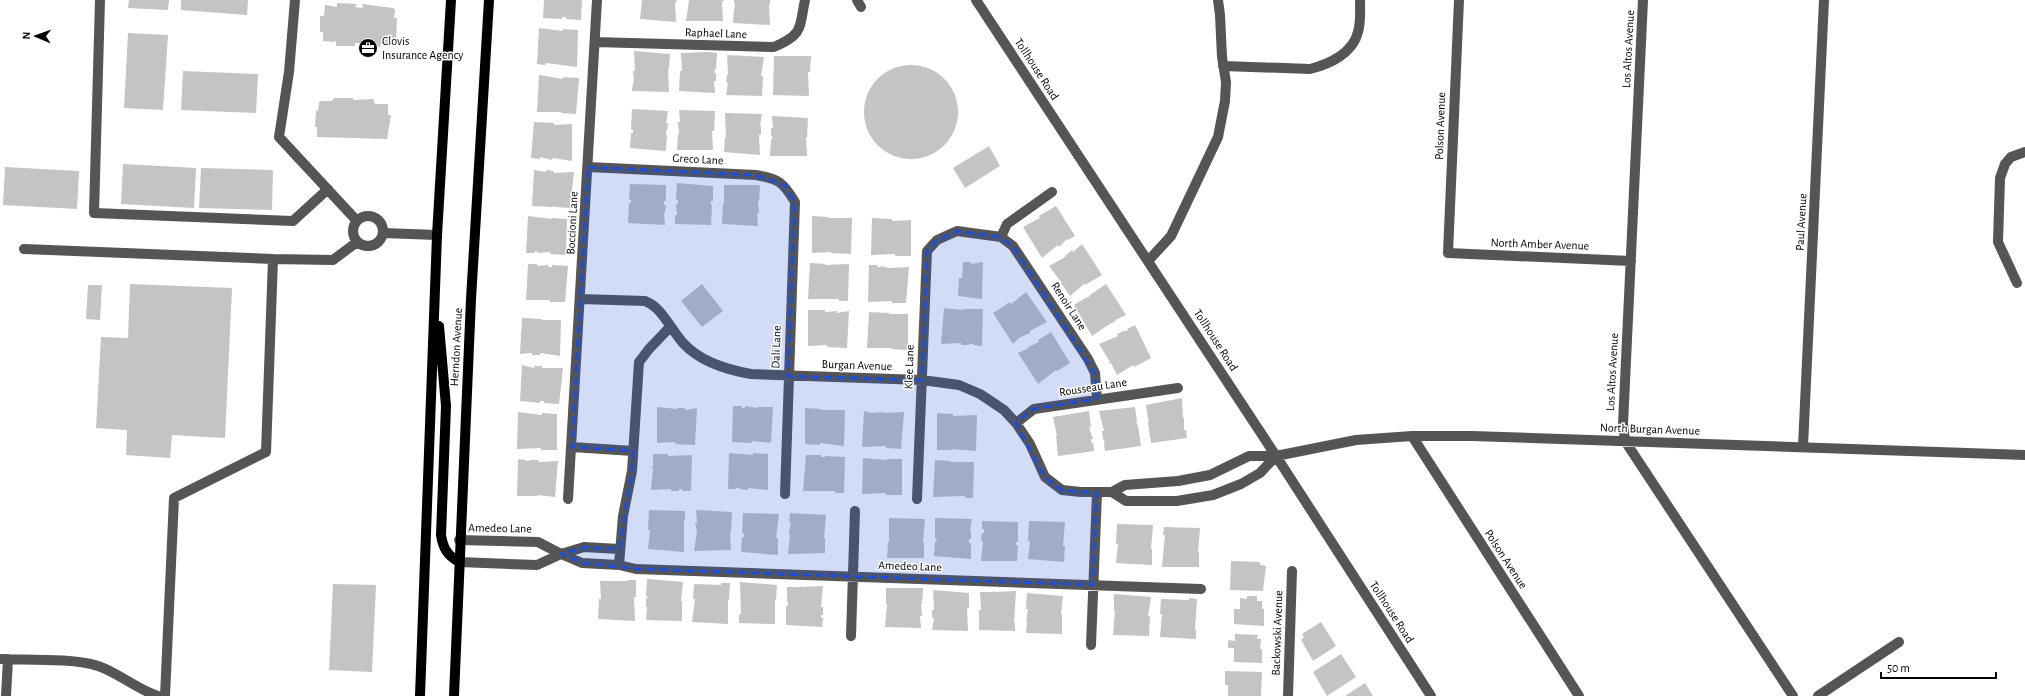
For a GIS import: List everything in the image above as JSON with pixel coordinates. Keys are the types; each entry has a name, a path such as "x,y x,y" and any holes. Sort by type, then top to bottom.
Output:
{"main road":[{"name":"Herndon Avenue","path":"420,696 437,235 451,0"},
{"name":"Herndon Avenue","path":"454,696 459,540 489,0"},
{"path":"435,287 446,406 441,535 443,546 450,556 459,562"}],"street":[{"path":"100,0 94,214 293,221 328,188"},
{"path":"295,0 288,72 279,137 328,188 357,221"},
{"name":"Boccioni Lane","path":"568,500 597,0"},
{"name":"Raphael Lane","path":"595,42 774,47 790,40 801,27 805,0"},
{"name":"Tollhouse Road","path":"976,0 1276,456 1431,696"},
{"path":"1148,261 1171,236 1218,137 1225,101 1218,0"},
{"path":"1223,66 1310,68 1324,66 1349,49 1358,32 1360,0"},
{"name":"Polson Avenue","path":"1448,253 1459,0"},
{"name":"Los Altos Avenue","path":"1643,0 1623,424 1625,441 1793,696"},
{"name":"Paul Avenue","path":"1804,446 1824,0"},
{"path":"2017,283 1998,242 2000,184 2005,164 2011,157 2025,152"},
{"name":"Greco Lane","path":"588,167 756,174 769,177 786,185 795,202"},
{"path":"1001,237 1006,224 1052,192"},
{"name":"Dali Lane","path":"785,494 795,202"},
{"path":"364,217 374,217 381,223 383,233 379,242 375,245 365,247 356,242 353,232 357,221 364,217"},
{"name":"Klee Lane","path":"917,499 927,251 937,240 957,231 1001,237"},
{"path":"383,233 437,235"},
{"name":"Renoir Lane","path":"1001,237 1013,246 1088,359 1095,373 1097,399"},
{"path":"24,249 333,260 356,242"},
{"name":"North Amber Avenue","path":"1448,253 1631,261"},
{"path":"165,696 174,498 266,452 273,259"},
{"name":"Burgan Avenue","path":"580,299 645,301 653,304 685,345 728,370 751,374 788,376 922,380 959,385 980,394 1004,410 1030,444 1045,477 1062,490 1097,493 1112,492 1125,485 1164,482 1210,475 1249,456 1276,456"},
{"path":"618,565 623,516 632,471 639,362 649,348 670,327"},
{"name":"Rousseau Lane","path":"1016,424 1034,410 1097,399 1178,388"},
{"name":"Polson Avenue","path":"1412,436 1579,696"},
{"name":"North Burgan Avenue","path":"1276,456 1356,440 1412,436 1472,436 1804,446 2025,455"},
{"path":"572,447 633,451"},
{"path":"1112,492 1126,501 1165,501 1213,495 1241,484 1260,473 1276,456"},
{"path":"1164,482 1165,501"},
{"path":"1091,645 1097,493"},
{"path":"851,636 855,511"},
{"name":"Amedeo Lane","path":"459,540 538,542 582,564 618,565 636,569 1201,589"},
{"path":"459,562 538,565 561,554 584,548 619,549"},
{"name":"Backowski Avenue","path":"1288,696 1292,571"},
{"path":"1818,696 1899,642"},
{"path":"6,696 4,659 80,662 96,665 110,671 134,686 158,696"}],"highlighted area":[{"path":"588,167 756,175 785,185 795,202 788,376 922,380 927,251 937,240 957,231 1001,237 1013,246 1095,373 1097,399 1034,409 1016,423 1045,477 1062,490 1097,493 1093,585 636,569 582,563 561,554 584,547 619,549 632,471 633,451 572,447"}],"building":[{"path":"129,0 169,0 168,10 128,8"},
{"path":"181,0 248,0 247,15 181,10"},
{"path":"544,0 582,0 581,20 566,19 566,17 562,17 562,19 543,18"},
{"path":"642,0 677,0 675,3 676,22 640,19"},
{"path":"689,0 724,0 722,2 723,21 686,21"},
{"path":"734,0 770,0 770,25 733,23 734,7 735,8"},
{"path":"337,3 357,4 355,7 363,8 362,4 393,8 395,10 394,18 397,18 396,44 381,43 380,47 361,47 361,43 355,43 355,46 336,46 336,39 335,42 323,41 323,32 320,32 320,16 324,16 325,5 337,7"},
{"path":"539,28 563,31 563,29 578,30 577,67 546,63 545,65 537,64"},
{"path":"128,33 168,35 163,110 124,108"},
{"path":"634,51 670,54 668,69 669,92 632,91 634,83 633,71 635,71"},
{"path":"681,53 717,53 716,69 714,73 716,73 716,81 714,81 715,93 679,91 680,71 682,71"},
{"path":"727,55 764,57 761,76 763,76 762,96 726,95 728,83 726,82 728,74"},
{"path":"774,56 811,56 810,72 808,72 809,96 773,95"},
{"path":"911,65 929,69 944,79 954,94 958,112 954,130 944,145 929,155 911,159 893,155 878,145 868,130 864,112 868,94 878,79 893,69"},
{"path":"183,71 258,74 256,113 181,110"},
{"path":"539,75 563,79 563,77 579,78 576,114 561,112 537,112"},
{"path":"334,98 353,98 353,100 373,99 375,104 388,104 388,115 391,115 387,139 317,137 317,127 315,127 316,111 318,111 319,103 320,101 332,101"},
{"path":"632,109 668,111 666,123 668,123 666,131 666,151 630,148 631,133 633,133 633,130 631,129"},
{"path":"679,110 715,111 714,131 712,131 713,150 677,150 679,134 678,122 680,122"},
{"path":"725,113 762,114 760,126 761,134 759,135 760,155 724,152 726,137"},
{"path":"772,116 808,118 807,138 806,137 807,156 770,156 771,140 773,137 771,136 771,128 773,128"},
{"path":"534,122 554,123 554,125 572,124 572,161 553,158 552,160 540,157 540,159 531,158"},
{"path":"989,146 1000,166 965,188 953,168"},
{"path":"123,164 196,168 194,208 121,204"},
{"path":"5,167 79,171 77,209 3,205"},
{"path":"201,168 273,170 272,210 199,208"},
{"path":"534,170 546,172 546,170 554,171 553,173 574,172 570,208 555,206 532,206"},
{"path":"677,183 713,186 713,201 711,201 711,225 675,224 675,215 677,215 676,204 678,204 678,200 676,200"},
{"path":"630,184 666,185 666,201 664,201 664,205 666,205 664,213 665,225 628,223 629,203 631,203 631,200 629,200"},
{"path":"724,185 760,185 758,201 759,213 757,213 758,226 722,224"},
{"path":"1056,206 1075,236 1068,240 1067,239 1059,247 1058,245 1042,258 1023,227 1040,218 1039,216"},
{"path":"528,216 567,219 566,255 550,254 550,252 538,253 535,251 535,253 526,253"},
{"path":"812,216 852,218 851,254 831,252 812,253"},
{"path":"872,218 892,219 892,221 911,220 911,256 895,256 895,254 871,255"},
{"path":"1082,244 1102,275 1085,285 1084,284 1070,296 1062,284 1059,286 1062,283 1049,266 1065,257 1072,250 1073,252"},
{"path":"963,262 971,262 971,264 983,262 982,299 958,296 959,278 962,278"},
{"path":"810,263 825,265 849,264 848,301 839,301 839,299 808,299"},
{"path":"528,264 537,264 537,266 548,265 548,267 552,267 552,265 568,266 565,302 550,302 550,300 526,300"},
{"path":"869,265 878,265 877,267 881,266 889,268 909,267 906,303 892,303 892,301 868,302"},
{"path":"130,284 232,288 225,438 172,435 170,458 126,455 127,430 96,428 101,337 128,338"},
{"path":"702,284 723,311 702,327 681,301"},
{"path":"1106,284 1126,315 1115,320 1116,321 1092,336 1074,305 1087,297 1088,298"},
{"path":"88,285 102,285 100,320 86,319"},
{"path":"1026,292 1047,322 1019,338 1013,344 993,313 1010,302 1011,304"},
{"path":"944,308 963,310 983,309 982,346 973,344 961,345 961,343 941,344"},
{"path":"808,310 825,310 825,312 837,311 837,313 849,311 847,348 827,347 827,345 808,346"},
{"path":"869,312 908,314 908,350 891,349 892,348 867,348"},
{"path":"522,318 561,320 560,356 541,353 540,355 532,355 532,353 520,354"},
{"path":"1135,325 1151,358 1134,367 1133,365 1117,375 1111,363 1107,364 1110,362 1099,344 1118,336 1117,334 1128,331 1127,329"},
{"path":"1051,332 1070,363 1057,371 1056,370 1038,384 1018,353 1039,342 1038,340"},
{"path":"522,365 534,368 534,366 542,366 542,368 563,368 559,404 544,403 544,401 540,401 540,403 520,401"},
{"path":"1182,398 1184,430 1186,430 1187,438 1151,443 1146,405"},
{"path":"733,406 742,406 742,408 745,408 745,406 757,408 773,407 771,443 752,441 752,443 732,442"},
{"path":"657,407 677,409 685,408 685,410 697,408 695,445 675,444 675,442 657,443"},
{"path":"1135,407 1136,422 1141,446 1105,451 1105,442 1102,431 1104,431 1099,411"},
{"path":"805,408 845,410 844,446 820,443 820,445 805,444"},
{"path":"864,411 872,413 904,412 901,449 886,448 886,446 862,447"},
{"path":"1089,411 1091,427 1089,427 1093,439 1091,439 1091,443 1093,442 1094,451 1058,456 1057,436 1053,417"},
{"path":"518,412 542,415 542,413 557,414 557,450 541,450 541,448 517,449"},
{"path":"937,413 953,414 953,416 977,415 976,451 952,449 937,450"},
{"path":"729,453 753,455 753,453 768,454 768,490 748,488 748,490 740,488 728,489"},
{"path":"653,454 668,454 668,456 692,455 691,491 682,491 682,489 679,489 679,491 671,491 671,489 651,490 653,468 649,468 653,467"},
{"path":"806,455 821,455 821,457 845,457 844,493 835,493 835,491 803,491"},
{"path":"863,458 887,460 902,459 902,495 886,495 886,493 862,494"},
{"path":"518,459 526,461 538,460 539,462 558,461 555,497 537,495 517,496"},
{"path":"935,460 950,462 974,462 973,498 965,498 965,496 933,497"},
{"path":"649,510 685,511 684,552 648,549 650,530 648,530"},
{"path":"696,510 732,512 730,532 731,550 694,551 697,531 695,523 697,523"},
{"path":"743,513 779,514 776,538 778,538 778,555 741,552 742,537 744,537 744,533 742,533"},
{"path":"790,513 826,515 824,538 825,553 788,554 791,522 789,522"},
{"path":"889,518 925,519 923,542 924,558 887,558"},
{"path":"935,518 972,519 970,531 971,539 969,539 969,543 971,543 971,559 934,556 935,541 937,538 935,538"},
{"path":"982,521 1018,522 1018,542 1016,542 1016,545 1018,545 1017,561 981,561 983,541 981,541 982,533 984,533 984,529 982,529"},
{"path":"1029,521 1065,522 1063,546 1065,546 1064,562 1028,559 1030,541 1028,541"},
{"path":"1117,524 1153,525 1151,549 1152,565 1116,563 1118,544 1116,544"},
{"path":"1164,527 1200,528 1198,552 1199,567 1162,567 1165,535 1163,535"},
{"path":"1231,561 1260,562 1260,565 1266,566 1263,591 1230,590"},
{"path":"647,579 683,582 681,601 682,621 646,620 646,599 648,598 646,595"},
{"path":"636,580 636,597 634,597 635,621 598,619 599,599 601,599 600,581"},
{"path":"740,582 777,585 775,600 775,624 739,623 739,614 741,614"},
{"path":"721,583 730,583 728,624 692,622 695,599 693,599 694,584 721,585"},
{"path":"333,584 376,585 372,672 329,670"},
{"path":"823,586 821,607 823,607 823,615 821,615 821,618 823,618 822,627 786,625 786,606 788,606 787,587"},
{"path":"886,588 923,588 921,604 922,616 920,616 921,628 885,627 887,604"},
{"path":"933,590 969,593 969,608 967,608 968,631 932,630 934,618 932,618 932,610 934,610"},
{"path":"1016,591 1015,631 979,630 979,610 981,610 980,592"},
{"path":"1027,593 1063,596 1061,614 1062,634 1026,633 1028,609 1026,609"},
{"path":"1114,594 1151,597 1148,616 1150,616 1149,636 1113,635 1115,611"},
{"path":"1247,596 1257,596 1257,601 1262,601 1262,609 1264,609 1264,626 1234,624 1234,609 1240,609 1240,598 1247,599"},
{"path":"1189,598 1197,599 1195,630 1196,639 1160,637 1162,614 1160,614 1161,599 1189,600"},
{"path":"1321,622 1336,646 1313,661 1301,640 1304,637 1302,634"},
{"path":"1235,634 1258,635 1257,639 1261,639 1260,649 1262,649 1262,663 1234,662 1234,648 1228,648 1228,640 1235,641"},
{"path":"1341,654 1356,677 1327,696 1313,672"},
{"path":"1225,671 1262,672 1261,696 1228,696 1228,685 1225,685"},
{"path":"1365,683 1373,696 1345,696"}],"place":[{"name":"Clovis Insurance Agency","path":"368,48"}]}
